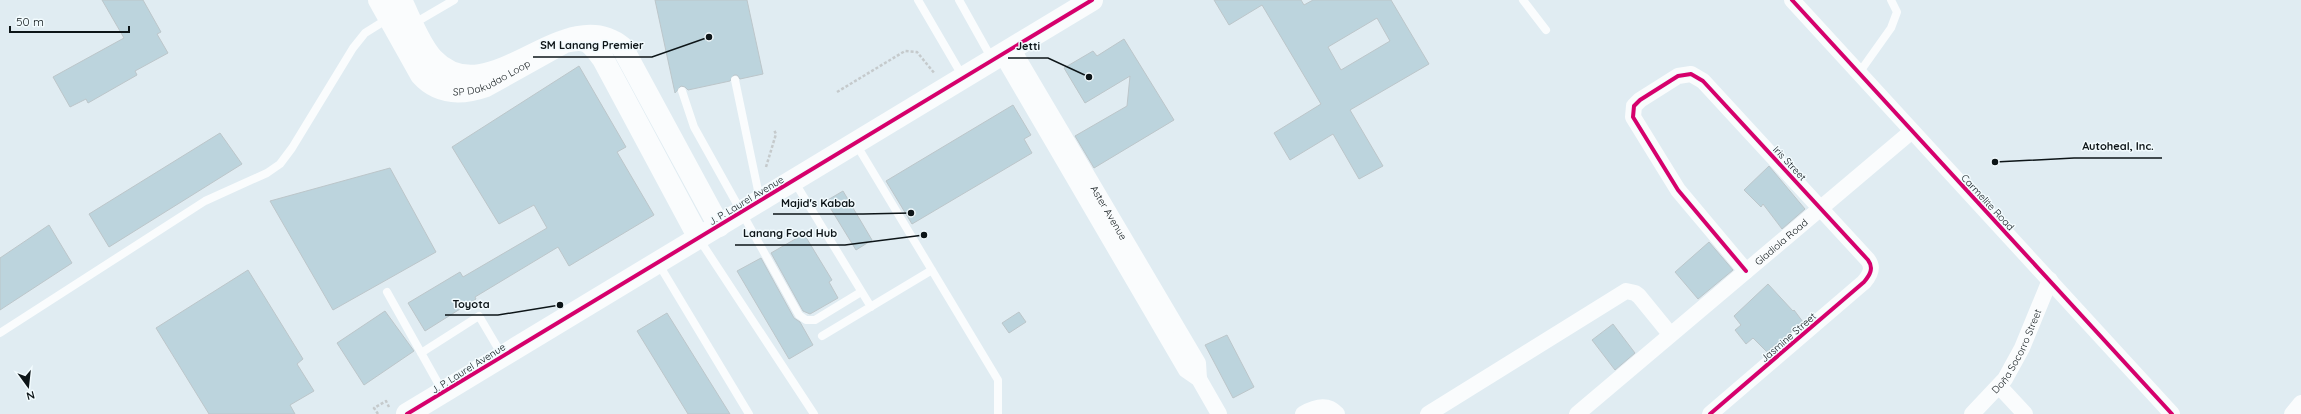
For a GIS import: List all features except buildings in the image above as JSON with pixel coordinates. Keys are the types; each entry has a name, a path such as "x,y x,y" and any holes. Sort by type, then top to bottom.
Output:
{"main road":[{"name":"J. P. Laurel Avenue","path":"407,414 1092,0"},
{"name":"SP Dakudao Loop","path":"397,14 416,68 427,82 451,92 464,92 486,86 555,46 577,39 589,30"},
{"path":"699,238 589,30 609,29 622,47 719,226"}],"street":[{"name":"Carmelite Road","path":"1792,0 2172,414"},
{"name":"Aster Avenue","path":"1002,54 1084,183 1161,312 1178,342 1186,370 1199,379 1219,414"},
{"name":"Iris Street","path":"1746,271 1678,190 1633,117 1634,106 1640,100 1678,76 1691,74 1703,81 1868,260 1871,268"},
{"name":"Gladiola Road","path":"1577,414 1670,334 1912,132"},
{"name":"Jasmine Street","path":"1710,414 1864,282 1868,277 1871,268"},
{"name":"Doña Socorro Street","path":"1972,414 1999,386 2022,348 2050,280"},
{"path":"1428,414 1626,291 1635,292 1670,334"},
{"path":"1999,386 2025,414"},
{"path":"2292,414 2301,403"},
{"path":"1303,414 1321,406 1328,407 1338,414"}],"lane":[{"path":"918,0 963,78"},
{"path":"959,0 1002,54"},
{"path":"1523,0 1546,30"},
{"path":"1859,73 1891,28 1897,12 1891,0"},
{"path":"0,333 205,201 267,173 280,164 292,148 353,48 365,33 397,14 452,1"},
{"path":"735,80 751,206"},
{"path":"682,91 694,127 751,206 799,315 806,320 815,320 861,292"},
{"path":"856,143 998,380 998,414"},
{"path":"794,180 871,307"},
{"path":"699,238 814,414"},
{"path":"658,263 749,414"},
{"path":"822,336 932,270"},
{"path":"387,292 443,392"},
{"path":"421,353 479,316 502,356"}],"path":[{"path":"837,92 905,52 917,52 927,62"},
{"path":"767,158 776,134 774,130"},
{"path":"378,414 374,408 386,401"}],"cycle path":[{"path":"407,414 1092,0"},
{"path":"1792,0 2172,414"},
{"path":"1710,414 1864,282 1869,274 1871,266 1868,260 1703,81 1691,74 1678,76 1640,100 1634,106 1633,117 1678,190 1746,271"}],"place":[{"name":"SM Lanang Premier","path":"709,37"},
{"name":"Jetti","path":"1089,77"},
{"name":"Autoheal, Inc.","path":"1995,162"},
{"name":"Majid's Kabab","path":"911,213"},
{"name":"Lanang Food Hub","path":"924,235"},
{"name":"Toyota","path":"560,305"}]}
